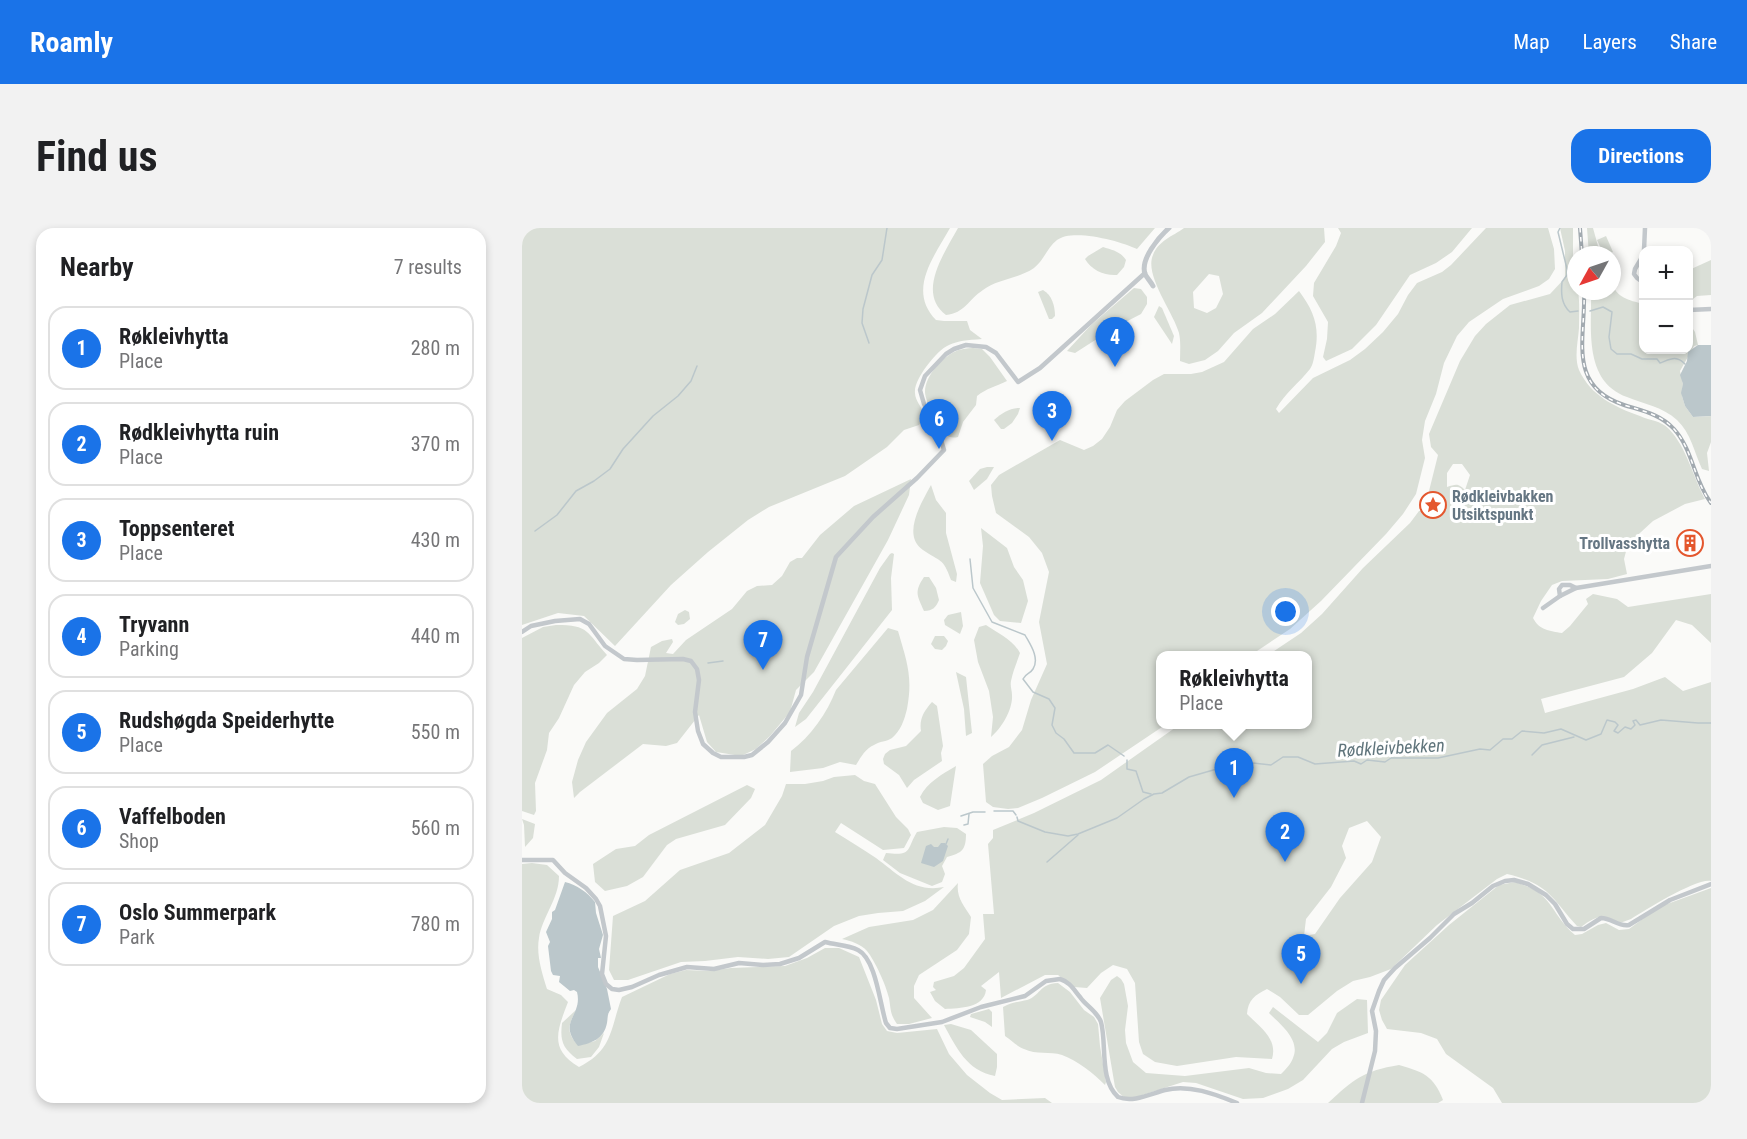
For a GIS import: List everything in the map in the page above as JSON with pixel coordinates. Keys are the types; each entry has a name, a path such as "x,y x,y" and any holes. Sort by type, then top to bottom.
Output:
{"street":[{"path":"1153,286 1145,273 1145,264 1159,238 1169,228"},
{"path":"1644,246 1645,228"},
{"path":"1639,264 1634,274 1639,279"},
{"path":"522,632 531,626 580,619 589,624 605,646 624,659 689,660 698,671 699,683 695,712 698,731 705,746 715,754 727,758 744,758 755,753 785,723 801,695 807,657 836,557 874,516 917,478 944,450 938,428 921,396 921,385 925,376 952,350 979,345 993,350 1018,382 1040,368 1145,273"},
{"path":"1693,310 1711,309"},
{"path":"1544,608 1576,588 1711,566"},
{"path":"1560,596 1559,589 1562,585 1576,588"},
{"path":"522,860 554,860 565,873 581,884 596,899 602,911 606,931 602,974 606,984 612,989 632,987 659,975 687,967 714,969 739,963 763,965 785,963 799,958 825,942 855,948 868,958 885,1020 889,1027 897,1029 942,1022 1025,996 1048,980 1060,979 1069,984 1099,1017 1108,1078 1112,1090 1120,1099 1137,1102 1164,1091 1188,1089 1200,1090 1237,1103"},
{"path":"1362,1103 1369,1081 1376,1041 1372,1009 1384,980 1454,914 1493,886 1514,880 1531,885 1555,904 1568,925 1580,930 1601,918 1621,926 1629,925 1675,897 1711,884"}],"shaded area":[{"path":"522,228 950,228 926,274 923,285 924,297 928,309 936,320 967,321 970,330 982,339 956,342 944,348 926,367 915,390 915,396 925,415 919,425 904,430 887,447 845,476 769,507 748,520 671,585 615,646 584,616 558,613 522,625"},
{"path":"958,228 1155,228 1137,249 1085,235 1064,237 1054,243 1034,268 989,286 958,312 946,315 937,306 933,296 933,284 941,260"},
{"path":"1184,228 1324,228 1325,242 1262,313 1234,333 1218,351 1205,360 1189,364 1180,361 1179,333 1152,273 1151,263 1158,246","holes":["1209,274 1219,276 1223,294 1216,308 1207,313 1194,308 1193,292"]},
{"path":"1338,228 1472,228 1452,252 1436,263 1410,275 1376,325 1352,349 1326,361 1323,357 1328,322 1313,296 1314,283 1336,246 1341,233"},
{"path":"1486,228 1548,228 1554,249 1555,269 1549,279 1539,286 1503,299 1469,322 1457,336 1444,363 1436,394 1425,421 1422,440 1425,458 1416,494 1386,534 1321,601 1290,629 1257,651 1156,651 1156,729 1159,729 1095,772 1018,808 993,807 986,802 983,764 1009,747 1022,730 1031,700 1047,664 1039,622 1049,572 1042,553 1029,537 996,513 991,485 999,475 1060,440 1084,450 1093,446 1102,439 1117,410 1125,401 1164,374 1202,372 1224,362 1253,329 1275,314 1299,291 1309,305 1316,327 1315,352 1310,369 1276,409 1279,413 1313,378 1350,360 1365,349 1398,314 1417,283 1442,272"},
{"path":"1560,228 1573,228 1573,246 1567,246 1567,300 1579,300 1577,360 1579,370 1597,394 1631,413 1659,422 1669,429 1685,454 1705,499 1685,504 1653,521 1628,544 1624,559 1627,574 1608,579 1562,581 1552,585 1533,618 1535,622 1549,631 1562,633 1588,604 1586,599 1593,594 1617,599 1628,607 1711,594 1711,643 1692,625 1676,620 1652,653 1624,677 1541,699 1545,713 1633,689 1665,677 1683,691 1711,682 1711,881 1704,881 1683,889 1620,923 1600,917 1581,927 1577,926 1541,887 1507,874 1497,879 1437,925 1391,969 1353,981 1308,1015 1299,1015 1280,997 1267,989 1256,996 1249,1005 1247,1014 1270,1039 1272,1059 1236,1057 1177,1066 1155,1062 1143,1054 1139,1042 1135,983 1127,969 1113,965 1101,973 1087,988 1074,987 1058,975 1045,975 1001,998 999,972 981,986 986,990 984,996 976,1004 945,1009 935,1001 930,992 936,990 933,987 934,982 954,976 964,968 985,939 983,914 994,914 988,844 993,838 993,830 1101,780 1173,729 1312,729 1312,651 1274,651 1301,633 1322,614 1419,511 1426,510 1422,505 1428,495 1438,455 1431,447 1429,434 1460,361 1475,336 1510,305 1550,294 1565,278 1565,251","holes":["1453,464 1462,464 1470,475 1465,490 1457,485 1447,487 1447,473","1367,821 1381,837 1372,862 1340,898 1315,934 1304,936 1306,919 1331,887 1346,858 1342,846 1349,828"]},
{"path":"1587,228 1593,228 1598,246 1588,246"},
{"path":"1606,236 1610,246 1600,246 1597,240"},
{"path":"1103,247 1119,253 1126,260 1124,267 1117,275 1099,271 1085,259"},
{"path":"1711,260 1711,295 1697,296 1693,299 1693,268"},
{"path":"1134,288 1141,289 1147,297 1147,304 1141,314 1075,353 1067,351 1091,325"},
{"path":"1043,290 1049,295 1054,305 1055,316 1052,319 1049,319 1038,292"},
{"path":"1621,296 1639,303 1639,354 1690,354 1680,371 1683,384 1682,396 1685,406 1693,417 1711,416 1711,442 1707,453 1709,471 1702,469 1689,437 1677,420 1660,409 1627,397 1613,389 1603,379 1593,352 1591,300 1621,300"},
{"path":"1159,306 1174,336 1172,344 1154,317"},
{"path":"1693,329 1698,345 1693,348"},
{"path":"1698,345 1711,345 1711,416 1693,417 1685,406 1681,393 1683,384 1680,375 1688,354 1693,354 1693,348"},
{"path":"982,349 1007,381 977,396 976,405 963,422 958,437 953,438 942,431 933,414 925,392 926,386 931,374 944,359 956,351"},
{"path":"1020,408 1012,423 1004,429 1001,429 994,420 1011,409"},
{"path":"994,467 987,479 974,490 969,481 980,469"},
{"path":"911,479 909,495 888,540 814,672 796,690 790,712 770,736 756,749 741,756 716,752 707,742 699,715 677,743 666,746 643,744 574,798 572,782 586,742 607,713 637,689 645,676 651,647 672,639 673,642 666,653 673,654 686,640 732,609 747,591 757,586 772,585 782,576 790,562 802,558 820,535 854,506"},
{"path":"931,485 936,500 946,513 946,533 957,574 956,582 951,580 946,567 940,561 917,544 914,536 915,518"},
{"path":"981,528 1007,548 1014,567 1023,580 1028,601 1021,623 1000,621 994,615 980,583 983,546"},
{"path":"892,553 894,554 891,578 892,610 806,719 795,727 799,713 813,692 880,568"},
{"path":"924,577 929,577 936,588 939,600 934,608 924,611 918,594"},
{"path":"685,610 689,612 690,619 678,625 675,622 678,614"},
{"path":"961,612 963,626 960,634 945,625 944,620 948,615"},
{"path":"556,625 582,628 591,635 607,655 585,672 574,685 559,718 549,733 547,750 535,783 536,811 534,815 522,811 522,638 543,627"},
{"path":"986,625 1009,641 1020,653 1011,681 1012,700 1009,712 991,737 993,717 989,691 978,662 974,640 979,627"},
{"path":"888,628 898,631 909,678 907,709 898,732 892,738 868,749 856,765 840,762 823,768 790,772 791,751 812,731 836,690"},
{"path":"935,636 944,636 948,641 942,650 935,649 931,644"},
{"path":"956,672 966,677 972,733 966,736 964,709"},
{"path":"932,702 937,706 943,746 942,761 914,780 907,788 899,775 884,764 883,759 890,750 906,746 921,731 923,715"},
{"path":"956,766 950,806 938,810 923,803 920,797 927,787"},
{"path":"855,775 875,784 896,817 911,835 904,848 883,850 841,823 835,832 907,881 924,887 944,887 925,901 903,911 859,916 834,926 789,957 768,959 738,957 681,962 628,980 614,980 609,970 613,916 645,901 680,870 729,853 765,825 782,796 786,784 805,784"},
{"path":"747,785 755,789 751,798 725,825 676,839 667,845 643,877 627,886 605,891 595,882 593,864 616,849 635,846 649,835"},
{"path":"522,819 535,824 533,838 525,847 524,825"},
{"path":"944,827 957,828 966,834 962,850 947,857 942,866 945,874 942,882 932,886 900,873 883,860 886,853 901,854 908,850 917,832"},
{"path":"941,843 948,846 943,861 934,867 921,863 926,846 931,844 938,847"},
{"path":"522,864 547,865 559,876 556,892 541,930 538,944 539,957 547,989 561,995 568,1002 559,1031 559,1046 569,1060 579,1067 598,1053 609,1038 622,997 670,974 686,970 709,971 785,966 825,948 839,948 859,957 876,1000 882,1024 887,1031 897,1033 937,1029 949,1054 967,1075 990,1093 1002,1100 1045,1098 1052,1103 522,1103"},
{"path":"565,882 582,889 595,902 603,935 598,967 607,989 611,1009 600,1037 593,1042 578,1046 570,1030 577,1007 577,992 570,991 559,982 560,976 553,975 548,946 550,942 546,932"},
{"path":"1515,882 1538,892 1545,898 1575,935 1606,923 1619,930 1629,929 1659,907 1711,888 1711,1103 1502,1103 1493,1088 1446,1054 1437,1039 1421,1033 1387,1029 1379,1010 1381,1000 1405,965 1449,925 1499,885"},
{"path":"958,883 959,897 971,917 969,934 957,950 919,975 914,986 914,998 932,1018 909,1024 897,1024 892,1015 885,987 870,955 859,945 842,939 869,927 913,920 933,910"},
{"path":"1117,976 1124,984 1128,1006 1126,1043 1133,1062 1146,1073 1185,1076 1249,1068 1281,1074 1288,1067 1295,1051 1292,1039 1284,1027 1269,1013 1273,1007 1318,1042 1327,1033 1337,1013 1357,999 1367,1000 1368,1033 1332,1049 1303,1080 1288,1089 1263,1098 1243,1099 1196,1083 1183,1082 1127,1100 1115,1087 1100,998 1111,980"},
{"path":"1058,983 1070,992 1098,1024 1105,1085 1085,1068 1068,1058 1057,1054 1029,1051 1019,1047 1005,1036 1003,1007 1027,1000 1043,988"},
{"path":"989,1009 992,1012 992,1027 970,1017 971,1014"},
{"path":"576,1010 571,1020 570,1032 578,1045 595,1041 604,1033 599,1047 591,1057 577,1059 563,1043 562,1023"},
{"path":"951,1024 971,1030 997,1054 995,1076 977,1069 964,1057 944,1025"},
{"path":"1399,1065 1426,1076 1435,1085 1443,1100 1438,1103 1328,1103 1360,1077 1376,1070"}],"waterway":[{"path":"869,343 862,323 863,309 872,275 882,260 887,228"},
{"path":"1560,228 1558,232 1567,269 1567,275 1562,282 1562,298 1570,312 1578,311"},
{"path":"1590,311 1603,307 1612,312 1609,337 1611,349 1617,354 1631,354 1642,359 1657,359 1660,363 1676,359 1685,364"},
{"path":"535,531 557,515 576,491 610,469 623,449 653,416 678,396 691,381 697,366"},
{"path":"970,559 973,588 992,622 1025,635 1032,647 1035,665 1023,679 1033,692 1049,699 1055,708 1052,725 1056,733 1064,739 1074,753 1095,753 1108,745 1124,756"},
{"path":"708,663 723,661"},
{"name":"Rødkleivbekken","path":"1017,817 1018,821 1045,832 1068,836 1117,818 1144,799 1162,793 1189,777 1241,762 1271,765 1283,757 1298,757 1315,764 1354,761 1361,764 1367,760 1385,762 1391,758 1438,758 1480,749 1490,750 1503,739 1512,739 1522,731 1544,733 1561,729 1586,740 1601,734 1607,720 1618,725 1614,731 1618,733 1625,727 1631,729 1635,725 1633,721 1636,720 1640,725 1661,720 1711,723"},
{"path":"1532,755 1542,745 1574,737"},
{"path":"1127,760 1127,769 1136,771 1143,792 1151,794"},
{"name":"Rødkleivbekken","path":"994,811 1013,811 1016,815"},
{"name":"Rødkleivbekken","path":"961,816 973,812 985,812"},
{"name":"Rødkleivbekken","path":"964,825 968,824 969,814"},
{"path":"1047,862 1078,835"},
{"name":"Rødkleivbekken","path":"946,844 948,839"}],"railway":[{"path":"1580,228 1581,246"},
{"path":"1584,300 1583,358 1586,373 1594,386 1606,397 1657,416 1669,424 1685,446 1711,503"}],"place":[{"name":"Tryvann","path":"1115,367"},
{"name":"Toppsenteret","path":"1052,441"},
{"name":"Vaffelboden","path":"939,449"},
{"name":"Rødkleivbakken Utsiktspunkt","path":"1433,505"},
{"name":"Trollvasshytta","path":"1690,543"},
{"name":"Oslo Summerpark","path":"763,670"},
{"name":"Røkleivhytta","path":"1234,798"},
{"name":"Rødkleivhytta ruin","path":"1285,862"},
{"name":"Rudshøgda Speiderhytte","path":"1301,984"}]}
